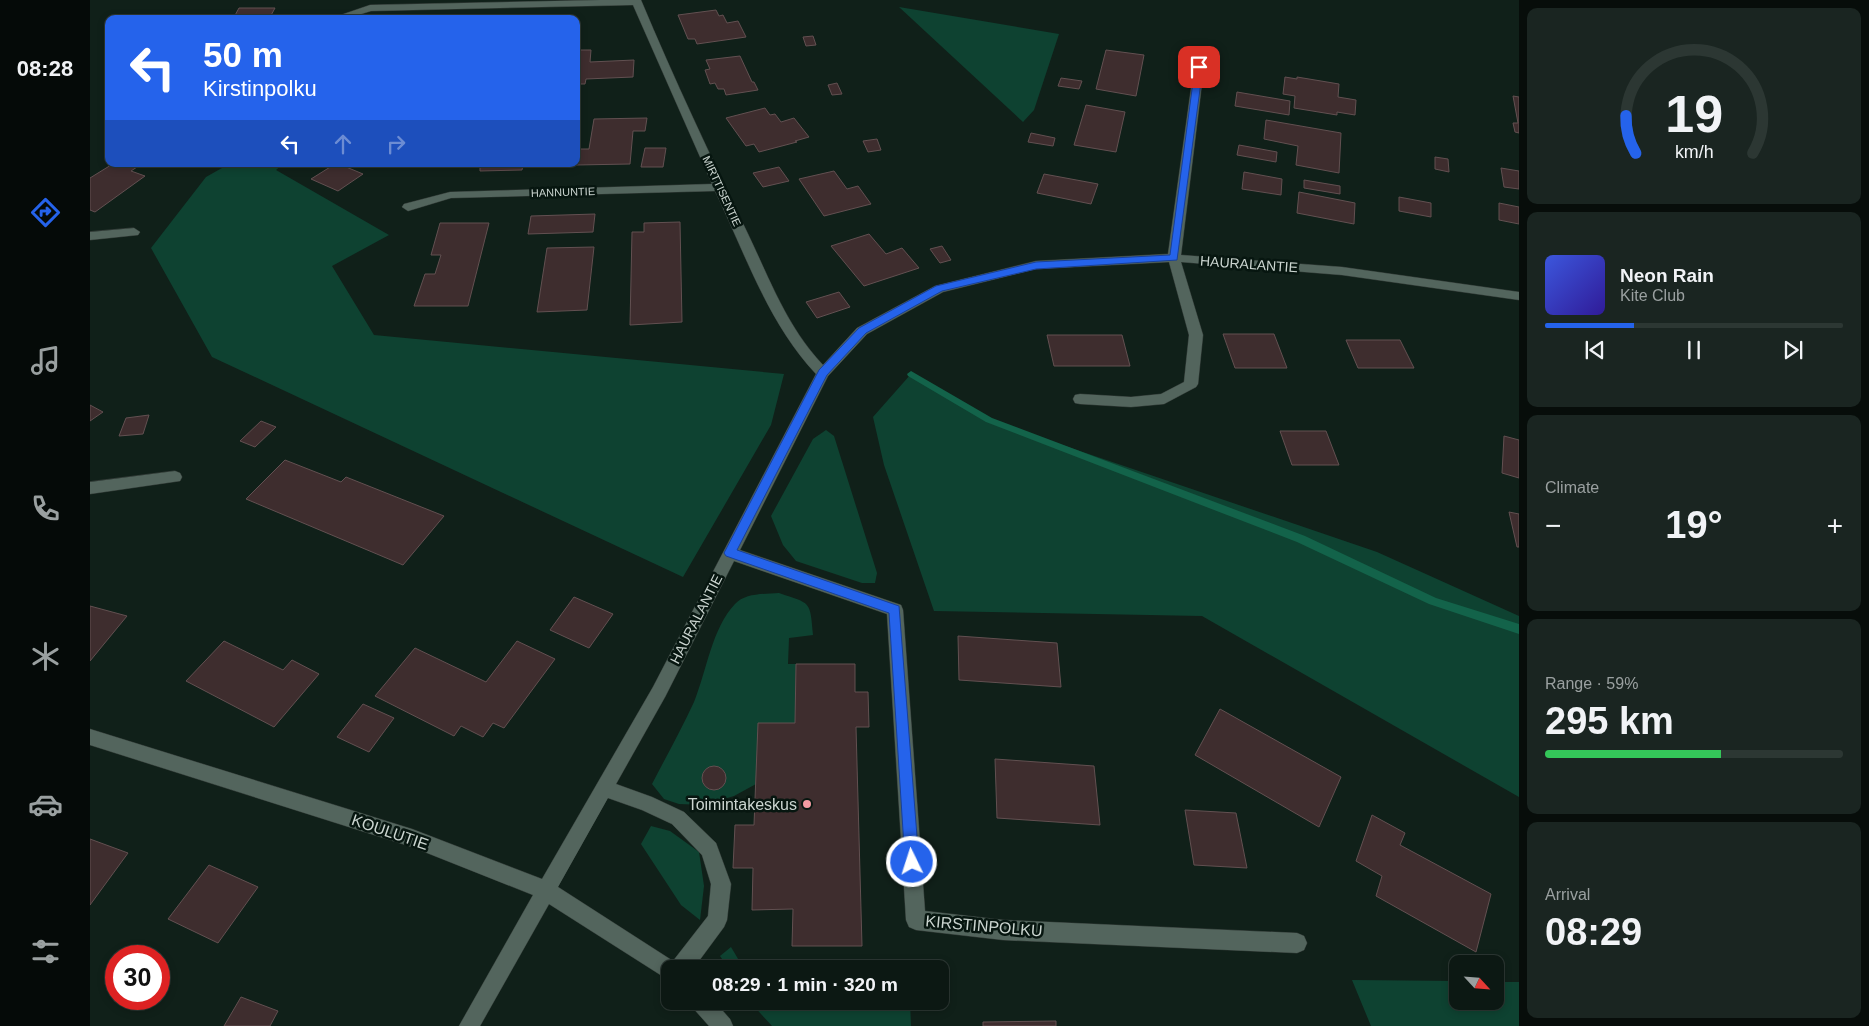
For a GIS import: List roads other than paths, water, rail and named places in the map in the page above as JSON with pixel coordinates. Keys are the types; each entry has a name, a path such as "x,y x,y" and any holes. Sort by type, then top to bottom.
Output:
{"street":[{"path":"347,15 370,8 637,1"},
{"name":"MIRTTISENTIE","path":"637,1 719,187 784,321 805,356 823,373"},
{"path":"1080,399 1132,402 1164,399 1191,384 1196,335 1174,258 1199,67"},
{"name":"HANNUNTIE","path":"408,207 450,195 719,187"},
{"path":"90,236 134,232"},
{"name":"HAURALANTIE","path":"469,1026 659,692 823,373 862,331 939,289 1036,266 1174,258 1342,271 1519,296"},
{"path":"90,488 176,477"},
{"name":"KIRSTINPOLKU","path":"730,553 895,610 916,920 1003,930 1297,943"},
{"name":"KOULUTIE","path":"90,737 412,838 545,890 661,965"},
{"path":"603,788 646,803 678,818 709,849 721,884 717,920 687,960"},
{"path":"708,1010 723,1026"}],"waterway":[{"path":"911,374 989,420 1301,539 1433,601 1519,629"}],"place":[{"name":"Toimintakeskus","path":"807,804"}]}
